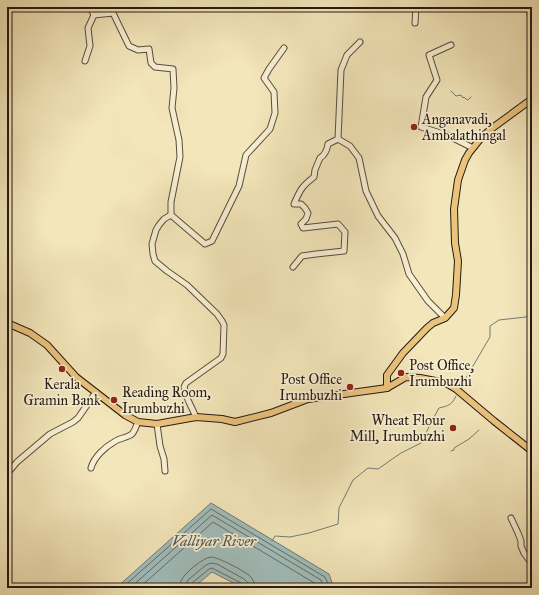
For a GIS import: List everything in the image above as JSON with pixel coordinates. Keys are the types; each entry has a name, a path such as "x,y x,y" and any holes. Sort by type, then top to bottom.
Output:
{"main road":[{"path":"387,388 387,375 403,353 433,323 445,318 454,308 458,261 455,242 454,209 458,180 465,160 480,138 532,99"},
{"path":"7,323 30,333 47,345 76,377 125,415 138,422 157,424 196,417 222,419 235,422 271,413 308,399 387,388 406,377 446,383 463,393 494,421 531,449"}],"street":[{"path":"90,7 94,15"},
{"path":"415,23 416,7"},
{"path":"528,7 532,22"},
{"path":"94,15 113,13 129,46 138,50 149,49 151,63 154,67 173,69 174,88 172,108 179,140 180,157 171,202 171,215 205,244 212,241 239,186 246,155 270,129 276,112 275,98 274,92 264,78 284,48"},
{"path":"85,61 90,46 88,28 94,15"},
{"path":"338,139 341,70 348,55 360,42"},
{"path":"450,45 429,55 437,80 426,96 421,127 441,133 473,148"},
{"path":"293,268 302,256 344,251 345,232 338,224 303,228 301,224 306,219 308,213 301,204 294,204 301,188 314,177 320,158 327,149 328,144 338,139"},
{"path":"338,139 350,146 358,158 366,191 378,216 394,238 403,254 409,274 428,301 445,318"},
{"path":"171,215 164,219 156,230 152,244 152,254 155,261 187,285 217,314 224,325 223,354 221,358 190,379 184,388 196,417"},
{"path":"7,474 17,462 50,434 78,418 96,392"},
{"path":"91,468 92,463 100,452 113,442 132,434 138,422"},
{"path":"157,424 165,471"},
{"path":"511,518 521,541 521,546 524,553 532,564"}],"water":[{"name":"Valliyar River","path":"211,503 329,574 334,588 243,588 212,572 193,588 116,588"}],"waterway":[{"path":"451,91 456,96 461,95 463,98 464,97 468,100 471,97"},
{"path":"462,388 463,383 490,337 490,326 499,320 526,317 532,310"},
{"path":"272,541 275,536 290,537 338,524 339,508 353,480 368,468 378,469 401,453 421,443 439,408 449,405 456,396"},
{"path":"451,451 479,430"}],"place":[{"name":"Anganavadi, Ambalathingal","path":"414,127"},
{"name":"Kerala Gramin Bank","path":"62,369"},
{"name":"Post Office, Irumbuzhi","path":"401,373"},
{"name":"Post Office Irumbuzhi","path":"350,387"},
{"name":"Reading Room, Irumbuzhi","path":"114,400"},
{"name":"Wheat Flour Mill, Irumbuzhi","path":"453,428"}]}
